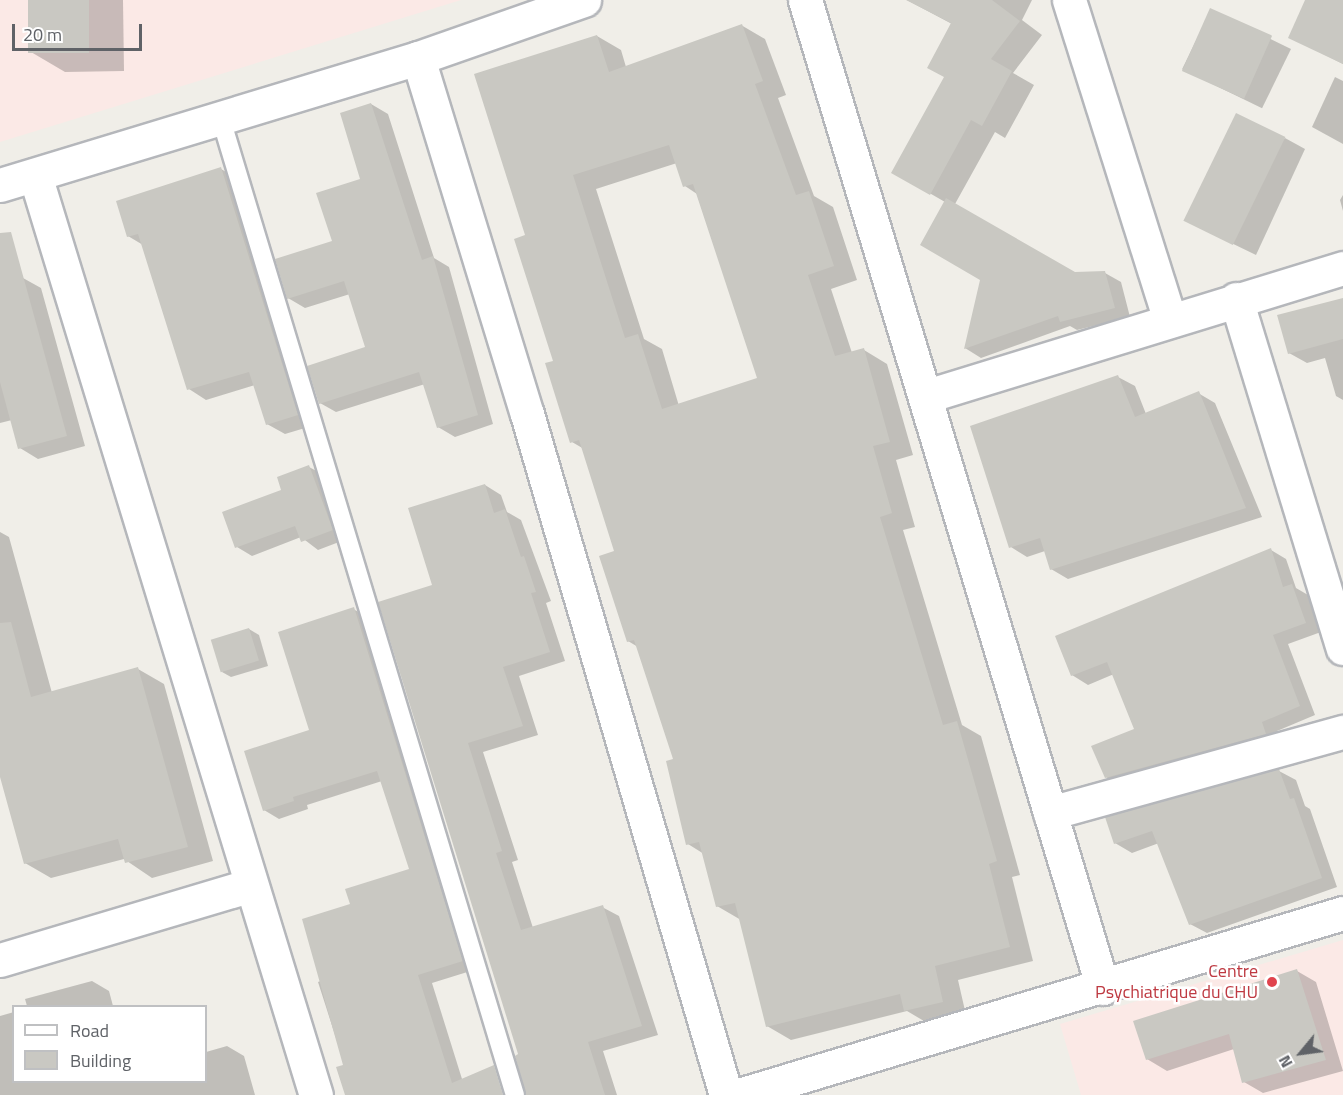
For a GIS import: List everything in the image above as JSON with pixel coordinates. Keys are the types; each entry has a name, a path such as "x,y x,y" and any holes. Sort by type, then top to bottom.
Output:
{"street":[{"path":"0,185 418,58 584,0"},
{"path":"805,0 927,396 1103,988"},
{"path":"1069,0 1170,320"},
{"path":"418,58 527,414 726,1095"},
{"path":"35,174 316,1095"},
{"path":"927,396 1236,299 1343,268"},
{"path":"1236,299 1343,648"},
{"path":"1050,813 1343,732"},
{"path":"0,960 251,885"},
{"path":"739,1095 1103,988 1343,913"}],"lane":[{"path":"221,119 515,1095"}],"shaded area":[{"path":"0,0 461,0 0,142"},
{"name":"Centre Psychiatrique du CHU","path":"1343,940 1343,1095 1081,1095 1060,1024"}],"building":[{"path":"28,0 89,0 89,53 28,53"},
{"path":"906,0 992,0 1020,21 991,59 1012,71 982,126 971,120 930,195 891,173 944,77 927,68 951,23"},
{"path":"1305,0 1343,0 1343,64 1288,38"},
{"path":"1210,8 1272,36 1244,99 1182,71"},
{"path":"742,24 763,81 755,84 796,195 809,191 834,266 808,275 835,356 864,348 890,442 873,446 892,513 880,517 943,725 957,721 997,861 989,864 1010,947 935,966 943,1002 904,1011 900,994 766,1027 735,903 716,907 699,842 686,845 666,761 673,759 634,640 627,642 599,556 614,551 579,440 570,443 545,363 553,361 514,239 525,235 474,74 597,35 609,72","holes":["669,145 683,187 693,184 757,378 662,409 638,334 625,338 573,175"]},
{"path":"371,103 422,260 433,256 478,415 437,428 419,372 319,404 307,366 365,347 344,281 287,299 275,259 332,241 316,193 360,179 340,113"},
{"path":"1236,113 1285,137 1233,245 1183,221"},
{"path":"221,167 298,415 266,425 249,372 187,390 138,234 127,237 116,201"},
{"path":"946,198 1075,272 1105,271 1115,308 1060,322 1058,316 964,349 980,280 920,245"},
{"path":"11,232 67,436 18,449 0,382 0,233"},
{"path":"1343,298 1343,339 1288,354 1277,315"},
{"path":"1118,375 1135,417 1199,391 1246,508 1050,570 1040,538 1009,548 970,426"},
{"path":"309,465 333,530 301,542 295,526 235,548 222,512 281,490 277,477"},
{"path":"485,484 494,513 505,509 521,557 524,556 536,592 531,593 550,652 503,667 523,726 468,743 502,851 496,853 521,930 603,905 642,1026 588,1042 605,1095 526,1095 515,1056 518,1054 378,602 432,585 408,508"},
{"path":"1271,548 1283,587 1292,584 1306,623 1273,635 1300,706 1262,722 1266,734 1105,778 1091,746 1134,729 1107,662 1071,676 1055,636"},
{"path":"354,607 463,961 418,975 452,1083 494,1065 503,1095 345,1095 336,1067 343,1065 302,919 350,904 345,889 409,869 377,771 293,797 294,801 263,811 244,751 309,730 278,632"},
{"path":"11,622 31,697 138,667 188,847 125,863 118,839 24,864 0,777 0,623"},
{"path":"249,628 259,661 221,672 211,640"},
{"path":"1279,769 1290,799 1294,798 1322,878 1189,925 1152,831 1114,844 1105,817"},
{"path":"1297,969 1326,1060 1242,1083 1229,1034 1146,1060 1133,1021"}],"place":[{"name":"Centre Psychiatrique du CHU","path":"1272,982"}]}
